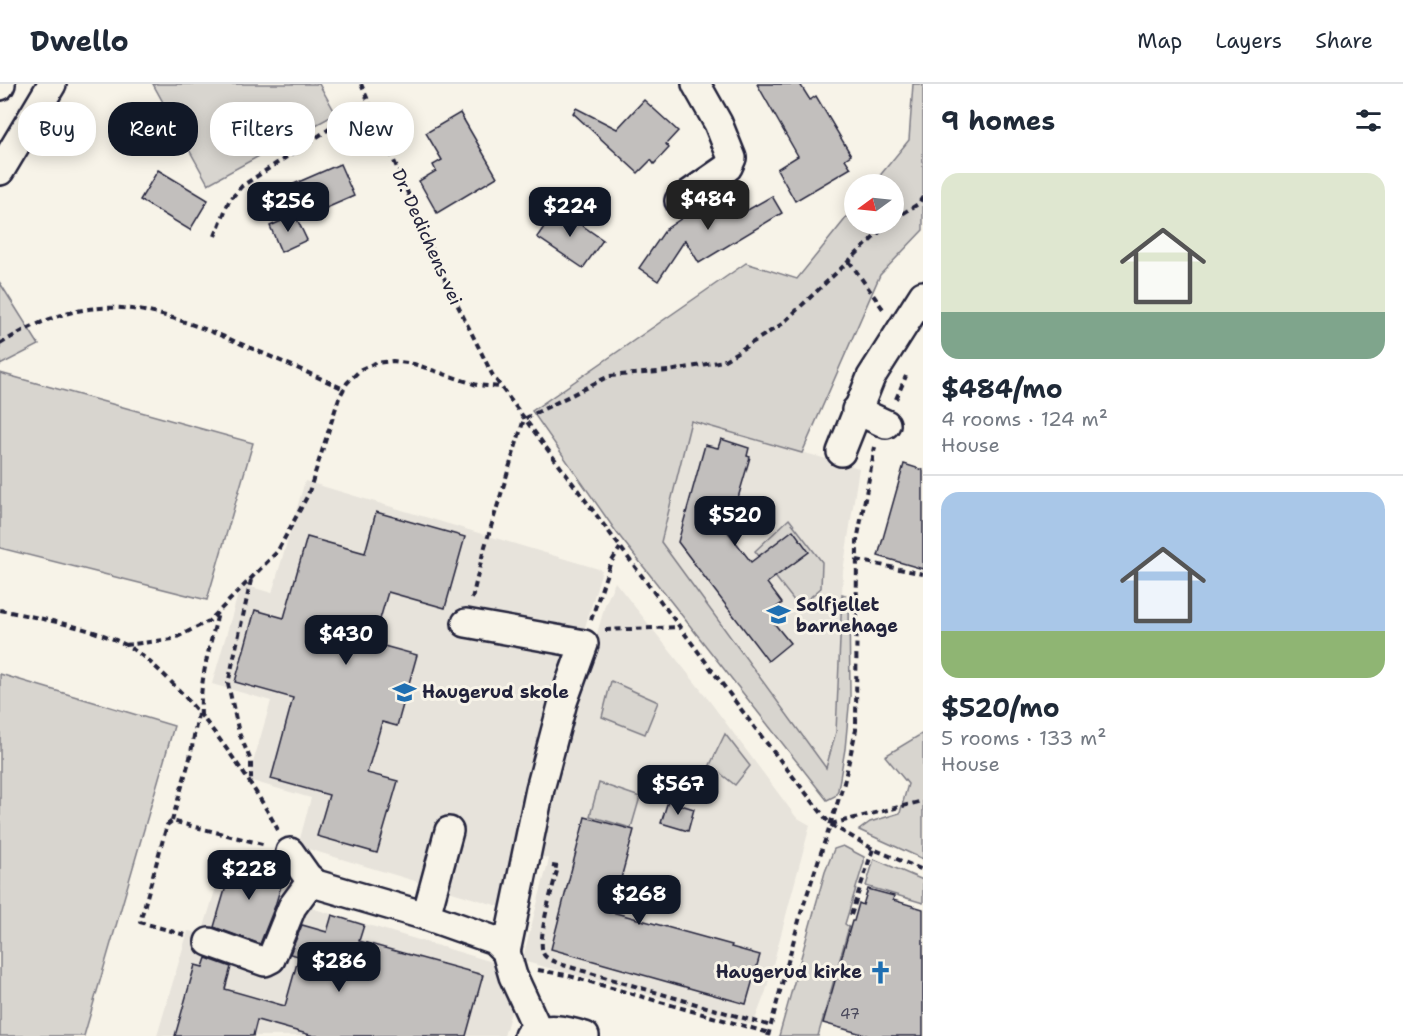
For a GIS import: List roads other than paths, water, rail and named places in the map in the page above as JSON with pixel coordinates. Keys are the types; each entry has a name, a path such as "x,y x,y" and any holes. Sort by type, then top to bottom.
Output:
{"street":[{"path":"0,171 52,84"},
{"path":"679,201 728,167 732,158 718,123 696,84"},
{"path":"841,452 855,410 871,377 923,295"},
{"path":"855,410 886,424"},
{"path":"466,623 586,637 563,702 546,768 527,858 509,964"},
{"path":"426,916 449,831"},
{"path":"290,852 311,881 426,916 494,940 509,964 533,1033 555,1030 585,1036"},
{"path":"209,942 265,962 271,959 292,906 311,881"}],"place":[{"name":"Solfjellet barnehage","path":"778,615"},
{"name":"Haugerud skole","path":"404,692"},
{"name":"Haugerud kirke","path":"880,972"}]}
